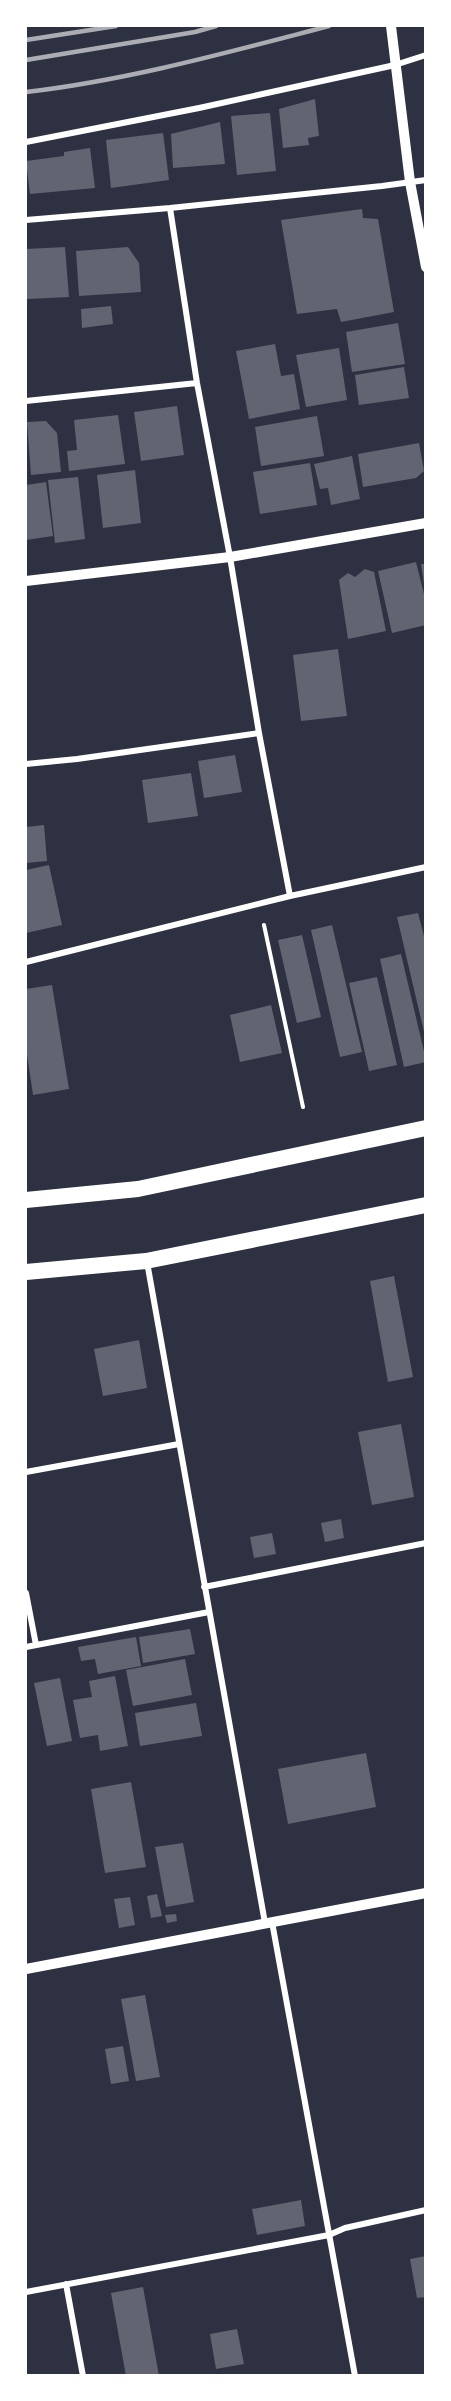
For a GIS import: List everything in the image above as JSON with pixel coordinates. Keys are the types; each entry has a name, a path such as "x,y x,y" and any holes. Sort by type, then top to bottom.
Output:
{"highway":[{"path":"26,1200 138,1189 426,1128"},
{"path":"26,1272 146,1261 426,1205"}],"street":[{"path":"391,26 410,182 426,267"},
{"path":"26,142 199,108 395,65 426,55"},
{"path":"26,220 170,208 426,180"},
{"path":"170,208 197,383 290,896"},
{"path":"26,401 197,383"},
{"path":"26,580 230,557 426,523"},
{"path":"26,764 259,733"},
{"path":"26,962 290,896 426,867"},
{"path":"146,1261 204,1587 355,2376"},
{"path":"26,1472 179,1444"},
{"path":"204,1587 426,1543"},
{"path":"26,1593 36,1645"},
{"path":"26,1647 209,1612"},
{"path":"26,1968 426,1893"},
{"path":"26,2292 329,2235 345,2228 426,2210"},
{"path":"66,2284 83,2376"}],"path":[{"path":"259,904 303,1107"}],"building":[{"path":"315,99 319,136 308,138 309,145 283,148 279,109"},
{"path":"270,113 276,171 237,175 231,116"},
{"path":"220,122 225,164 173,168 171,134"},
{"path":"163,133 169,180 111,188 106,140"},
{"path":"90,148 95,188 30,194 26,161 64,156 64,152"},
{"path":"362,209 363,218 378,219 394,312 341,322 337,309 297,314 281,220"},
{"path":"65,247 69,297 27,299 26,249"},
{"path":"128,247 139,263 141,292 79,296 76,251"},
{"path":"111,306 113,324 82,328 81,309"},
{"path":"398,323 405,364 352,372 346,332"},
{"path":"275,344 281,376 294,374 300,409 249,419 236,351"},
{"path":"339,348 347,400 306,407 296,355"},
{"path":"404,367 409,398 359,405 355,375"},
{"path":"177,406 184,455 141,461 134,412"},
{"path":"118,415 125,464 69,471 67,451 77,450 74,420"},
{"path":"317,416 324,456 261,466 255,427"},
{"path":"46,421 57,433 61,472 31,475 27,422"},
{"path":"419,443 424,471 416,478 363,487 358,454"},
{"path":"352,456 360,499 331,505 328,488 320,489 314,464"},
{"path":"310,463 317,505 260,514 253,472"},
{"path":"135,470 141,523 103,528 97,475"},
{"path":"78,477 85,539 55,543 48,480"},
{"path":"46,482 53,536 26,540 26,485"},
{"path":"416,562 426,602 426,625 392,633 378,571"},
{"path":"421,564 426,564 426,584 424,584"},
{"path":"365,569 374,572 386,631 348,639 339,580 348,573 355,577"},
{"path":"338,649 347,716 301,721 293,655"},
{"path":"235,755 242,792 204,798 198,761"},
{"path":"191,773 198,816 148,823 142,780"},
{"path":"44,825 47,861 26,863 26,827"},
{"path":"49,865 62,925 26,933 26,870"},
{"path":"418,913 426,944 425,1036 397,917"},
{"path":"332,925 362,1052 340,1057 311,930"},
{"path":"302,935 321,1017 297,1023 278,940"},
{"path":"401,954 426,1060 426,1062 404,1067 380,959"},
{"path":"377,977 397,1065 369,1071 349,983"},
{"path":"52,985 69,1089 33,1095 26,1048 26,989"},
{"path":"271,1005 282,1053 240,1062 230,1015"},
{"path":"394,1276 413,1377 388,1382 370,1281"},
{"path":"139,1340 147,1388 103,1396 94,1349"},
{"path":"401,1424 414,1497 372,1505 358,1432"},
{"path":"341,1519 344,1538 325,1542 321,1523"},
{"path":"272,1533 276,1554 254,1558 250,1537"},
{"path":"190,1629 195,1654 143,1663 139,1637"},
{"path":"136,1637 141,1666 98,1674 95,1659 81,1661 78,1647"},
{"path":"185,1659 192,1695 133,1706 126,1670"},
{"path":"115,1676 128,1746 100,1751 98,1735 80,1738 73,1700 92,1697 89,1681"},
{"path":"60,1678 72,1741 47,1746 34,1683"},
{"path":"196,1703 202,1736 140,1746 135,1713"},
{"path":"366,1753 376,1807 288,1824 278,1769"},
{"path":"131,1782 146,1867 105,1873 91,1789"},
{"path":"183,1843 194,1902 166,1907 155,1847"},
{"path":"157,1894 162,1916 151,1918 147,1896"},
{"path":"130,1897 135,1925 119,1928 114,1899"},
{"path":"176,1914 177,1921 167,1923 165,1915"},
{"path":"145,1995 160,2077 136,2081 121,1999"},
{"path":"123,2046 129,2081 111,2084 105,2049"},
{"path":"301,2200 305,2226 257,2235 252,2209"},
{"path":"426,2256 426,2297 417,2298 410,2259"},
{"path":"143,2287 159,2376 126,2376 111,2293"},
{"path":"237,2329 244,2364 216,2369 210,2334"}],"railway":[{"path":"26,40 116,26"},
{"path":"26,60 195,32 216,26"},
{"path":"26,92 141,73 329,26"}]}
